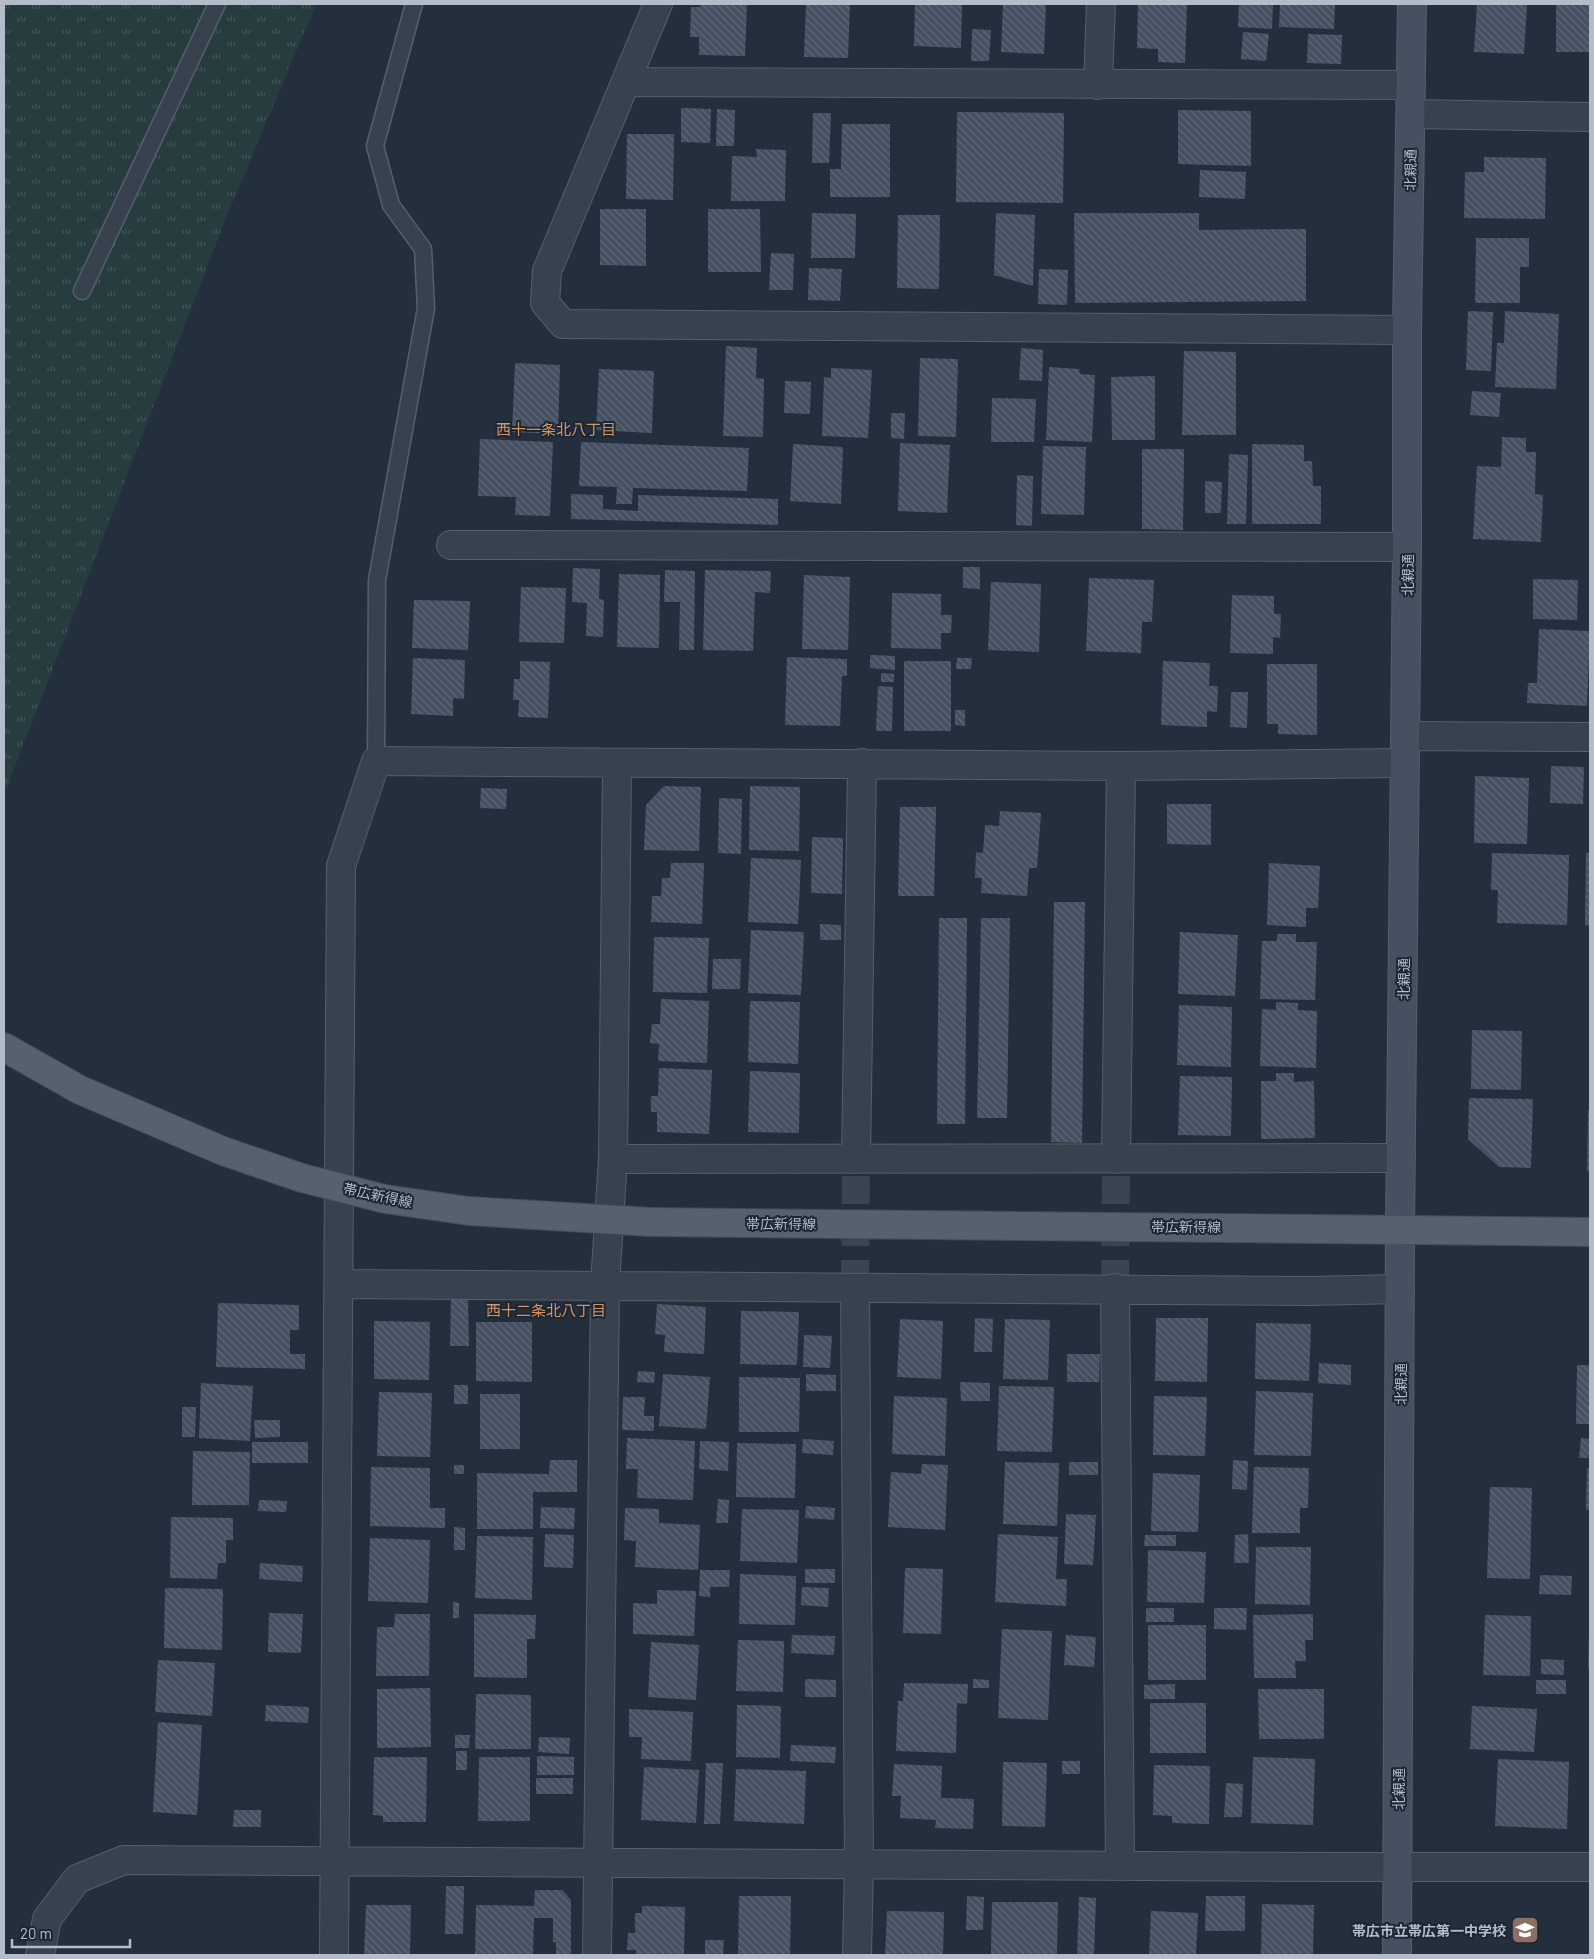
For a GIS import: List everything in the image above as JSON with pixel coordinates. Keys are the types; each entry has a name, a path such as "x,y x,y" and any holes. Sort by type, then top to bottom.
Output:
{"main road":[{"name":"帯広新得線","path":"4,1047 80,1090 223,1151 302,1178 385,1199 469,1211 650,1222 1590,1232"}],"street":[{"path":"658,4 547,271 545,303 564,324 1407,330"},
{"path":"1098,85 1101,4"},
{"name":"北親通","path":"1397,1955 1400,1229 1406,736 1407,330 1412,4"},
{"path":"626,82 1411,85"},
{"path":"1411,114 1590,117"},
{"path":"451,546 1407,547"},
{"path":"1406,736 1590,737"},
{"path":"334,1955 340,1284 341,866 376,761 1121,766 1405,763"},
{"path":"856,1159 862,763"},
{"path":"597,1955 605,1285 613,1159 617,764"},
{"path":"1116,1159 1121,766"},
{"path":"613,1159 1401,1158"},
{"path":"340,1284 1115,1288 1309,1291 1400,1288"},
{"path":"855,1288 859,1864 857,1955"},
{"path":"1115,1288 1120,1866"},
{"path":"40,1955 48,1919 77,1878 124,1860 1398,1868 1590,1867"}],"lane":[{"path":"82,291 217,4"},
{"path":"376,761 378,580 426,308 423,249 391,205 375,146 414,4"}],"green space":[{"path":"4,4 316,4 226,218 4,795"}],"building":[{"path":"700,4 747,4 745,56 699,55 699,37 690,37 691,7 700,7"},
{"path":"806,4 850,4 848,58 804,57"},
{"path":"915,4 962,4 961,48 914,46"},
{"path":"1003,4 1046,4 1044,54 1001,52"},
{"path":"1138,4 1187,4 1185,63 1158,62 1158,49 1137,48"},
{"path":"1239,4 1273,4 1272,29 1238,27"},
{"path":"1280,4 1335,4 1334,29 1279,27"},
{"path":"1477,4 1527,4 1524,54 1474,52"},
{"path":"1556,4 1590,4 1590,52 1556,52"},
{"path":"972,29 991,30 989,61 971,61"},
{"path":"1243,32 1269,34 1266,61 1241,59"},
{"path":"1308,34 1342,35 1341,64 1307,63"},
{"path":"681,108 711,109 710,143 681,142"},
{"path":"717,109 735,110 734,146 716,146"},
{"path":"1178,110 1251,111 1251,166 1178,164"},
{"path":"957,112 1064,113 1063,203 956,202"},
{"path":"813,113 831,113 829,163 812,163"},
{"path":"842,124 890,124 890,197 830,197 830,169 841,169"},
{"path":"627,134 674,134 673,200 626,199"},
{"path":"756,149 786,150 785,201 731,201 732,156 757,157"},
{"path":"1484,157 1546,158 1545,219 1464,218 1465,172 1484,172"},
{"path":"1200,170 1246,172 1245,199 1199,197"},
{"path":"600,209 646,209 646,266 600,265"},
{"path":"708,209 760,209 761,272 708,272"},
{"path":"812,213 856,214 855,258 811,258"},
{"path":"996,213 1035,215 1033,286 994,275"},
{"path":"1074,213 1199,213 1199,230 1306,229 1306,301 1075,303"},
{"path":"898,215 940,215 939,289 897,288"},
{"path":"1476,238 1529,238 1529,267 1520,267 1520,303 1475,303"},
{"path":"771,253 794,254 793,290 769,290"},
{"path":"809,268 842,269 840,301 808,300"},
{"path":"1039,269 1068,270 1067,305 1038,304"},
{"path":"1468,311 1493,312 1491,371 1466,370"},
{"path":"1505,311 1559,314 1556,389 1495,387 1497,343 1504,343"},
{"path":"726,346 757,348 756,378 764,379 763,437 723,436"},
{"path":"1021,348 1043,350 1042,381 1019,380"},
{"path":"1184,351 1236,352 1236,435 1182,435"},
{"path":"920,358 958,359 956,437 918,436"},
{"path":"515,363 560,365 558,434 512,432"},
{"path":"1049,367 1079,369 1080,374 1095,375 1092,442 1046,440"},
{"path":"831,368 872,370 868,438 822,436 824,377 831,378"},
{"path":"599,369 654,371 652,433 596,430"},
{"path":"1155,376 1155,440 1112,440 1111,377"},
{"path":"785,381 811,382 810,414 784,413"},
{"path":"1472,391 1501,393 1499,417 1470,415"},
{"path":"992,398 1036,399 1034,442 991,442"},
{"path":"891,413 905,413 904,439 891,438"},
{"path":"1502,437 1526,438 1526,452 1536,452 1535,494 1543,495 1541,542 1473,539 1477,466 1501,467"},
{"path":"480,439 553,442 550,516 515,515 516,497 478,496"},
{"path":"581,442 749,448 747,491 633,488 632,504 616,504 617,487 579,486"},
{"path":"900,443 950,445 947,513 898,511"},
{"path":"793,444 843,447 841,504 790,501"},
{"path":"1252,444 1304,445 1304,461 1312,461 1313,486 1321,486 1321,524 1252,524"},
{"path":"1043,446 1086,447 1084,515 1041,514"},
{"path":"1142,449 1184,449 1183,530 1142,529"},
{"path":"1229,454 1248,455 1246,524 1227,524"},
{"path":"1017,475 1033,476 1032,526 1016,525"},
{"path":"1205,481 1222,482 1221,513 1205,513"},
{"path":"571,494 603,495 603,509 638,511 638,495 778,499 778,525 571,519"},
{"path":"963,567 980,567 980,589 963,588"},
{"path":"573,568 600,569 599,599 604,600 603,637 586,636 587,603 572,602"},
{"path":"665,570 695,571 694,650 679,650 680,602 664,602"},
{"path":"705,570 771,571 770,593 755,592 753,651 703,650"},
{"path":"619,574 660,575 659,648 617,647"},
{"path":"804,575 850,577 848,650 802,649"},
{"path":"1089,578 1154,580 1152,622 1142,622 1141,653 1086,651"},
{"path":"1533,579 1578,580 1577,620 1533,619"},
{"path":"991,582 1041,584 1039,652 988,650"},
{"path":"521,587 566,588 564,643 519,642"},
{"path":"892,593 941,594 941,615 952,615 951,633 941,633 941,649 891,648"},
{"path":"1232,595 1274,596 1274,614 1281,614 1280,638 1273,637 1273,654 1230,653"},
{"path":"414,600 470,601 468,650 412,648"},
{"path":"1539,629 1590,631 1587,706 1527,703 1528,683 1537,683"},
{"path":"870,655 895,656 895,670 870,668"},
{"path":"787,657 847,659 847,676 842,676 840,726 785,725"},
{"path":"413,658 465,660 464,699 453,698 453,716 411,714"},
{"path":"957,658 972,658 971,669 956,669"},
{"path":"520,661 550,662 548,718 518,717 519,700 513,700 514,679 520,679"},
{"path":"904,661 951,661 951,731 904,731"},
{"path":"1163,661 1210,663 1209,686 1218,686 1217,712 1207,711 1207,727 1161,725"},
{"path":"1267,664 1317,664 1317,735 1278,734 1278,724 1267,724"},
{"path":"881,673 894,674 894,682 881,682"},
{"path":"878,686 893,687 892,731 876,731"},
{"path":"1231,692 1248,692 1247,728 1230,727"},
{"path":"955,710 965,710 965,726 955,725"},
{"path":"1551,766 1584,767 1583,804 1550,803"},
{"path":"1475,776 1529,778 1527,844 1474,843"},
{"path":"664,786 701,787 699,851 644,850 646,805"},
{"path":"750,786 800,787 799,851 749,850"},
{"path":"481,788 507,789 506,809 480,808"},
{"path":"719,798 742,799 741,854 718,853"},
{"path":"1167,804 1211,804 1211,845 1167,844"},
{"path":"900,807 936,807 934,896 898,896"},
{"path":"1000,811 1041,813 1037,868 1029,868 1027,896 981,893 982,878 975,878 976,852 983,853 985,825 999,826"},
{"path":"812,837 843,838 842,894 811,893"},
{"path":"1492,853 1569,855 1567,925 1497,923 1498,890 1491,890"},
{"path":"1586,853 1590,853 1590,926 1585,925"},
{"path":"751,858 801,860 798,924 748,922"},
{"path":"671,863 704,863 702,924 651,922 652,896 661,896 662,878 670,878"},
{"path":"1269,863 1320,866 1318,908 1306,908 1306,927 1267,925"},
{"path":"1054,902 1085,902 1082,1143 1051,1142"},
{"path":"939,918 967,918 965,1124 937,1124"},
{"path":"981,918 1010,918 1007,1118 977,1118"},
{"path":"820,924 841,925 841,940 820,940"},
{"path":"751,930 804,932 801,995 748,993"},
{"path":"1180,932 1238,935 1235,996 1178,994"},
{"path":"1277,934 1296,934 1296,942 1317,942 1315,1000 1260,999 1262,941 1277,941"},
{"path":"654,937 709,938 707,993 653,992"},
{"path":"713,959 741,959 740,989 712,989"},
{"path":"661,999 709,1001 707,1063 658,1061 659,1044 650,1043 652,1024 660,1024"},
{"path":"750,1001 800,1002 798,1064 748,1062"},
{"path":"1276,1002 1298,1003 1298,1010 1317,1011 1316,1068 1260,1066 1262,1009 1276,1010"},
{"path":"1179,1005 1232,1007 1231,1067 1177,1065"},
{"path":"1472,1030 1522,1031 1521,1090 1471,1089"},
{"path":"659,1068 712,1070 709,1134 657,1132 657,1112 651,1112 651,1096 658,1096"},
{"path":"750,1071 800,1073 799,1133 748,1132"},
{"path":"1276,1073 1294,1073 1294,1082 1314,1081 1315,1138 1261,1139 1261,1081 1276,1081"},
{"path":"1180,1076 1232,1077 1231,1136 1178,1135"},
{"path":"1469,1098 1533,1099 1531,1168 1499,1167 1468,1139"},
{"path":"1588,1110 1590,1110 1590,1172 1587,1171"},
{"path":"451,1298 468,1298 469,1346 450,1346"},
{"path":"218,1303 299,1305 299,1330 290,1330 290,1354 305,1354 305,1369 216,1367"},
{"path":"657,1304 706,1307 704,1354 664,1352 665,1335 655,1334"},
{"path":"741,1311 799,1312 797,1365 740,1364"},
{"path":"975,1318 993,1319 992,1352 974,1352"},
{"path":"1156,1318 1208,1318 1207,1382 1155,1381"},
{"path":"900,1319 943,1321 941,1379 897,1377"},
{"path":"1005,1319 1050,1320 1048,1380 1003,1379"},
{"path":"374,1321 430,1322 429,1380 374,1379"},
{"path":"476,1322 532,1322 532,1382 476,1381"},
{"path":"1256,1323 1311,1324 1309,1381 1255,1379"},
{"path":"804,1335 832,1336 830,1368 803,1367"},
{"path":"1067,1354 1100,1354 1099,1382 1067,1382"},
{"path":"1319,1363 1351,1365 1351,1385 1318,1383"},
{"path":"1577,1365 1590,1365 1590,1424 1576,1424"},
{"path":"638,1371 655,1372 654,1383 637,1382"},
{"path":"663,1374 710,1377 706,1429 659,1426"},
{"path":"806,1374 836,1375 836,1391 806,1391"},
{"path":"739,1377 800,1378 799,1432 739,1432"},
{"path":"960,1382 990,1383 990,1401 961,1401"},
{"path":"201,1383 253,1386 250,1441 199,1438"},
{"path":"454,1385 468,1385 468,1404 454,1404"},
{"path":"999,1386 1054,1387 1052,1452 997,1451"},
{"path":"1256,1391 1313,1393 1311,1456 1254,1455"},
{"path":"379,1392 432,1393 430,1457 377,1456"},
{"path":"480,1394 520,1394 520,1449 480,1449"},
{"path":"894,1396 947,1398 945,1456 892,1454"},
{"path":"1154,1396 1207,1397 1205,1456 1153,1455"},
{"path":"623,1397 645,1397 644,1416 654,1416 654,1431 622,1430"},
{"path":"182,1407 196,1407 195,1437 182,1437"},
{"path":"254,1420 280,1420 280,1437 255,1438"},
{"path":"627,1438 695,1441 693,1500 637,1498 638,1469 626,1469"},
{"path":"1581,1438 1590,1439 1590,1458 1579,1458"},
{"path":"803,1439 834,1441 833,1455 802,1453"},
{"path":"700,1441 729,1442 728,1471 699,1469"},
{"path":"252,1442 308,1442 308,1463 252,1463"},
{"path":"737,1443 796,1444 795,1498 736,1497"},
{"path":"193,1451 250,1452 249,1505 192,1505"},
{"path":"550,1460 577,1460 577,1492 533,1492 533,1529 477,1529 477,1473 549,1474"},
{"path":"1233,1460 1248,1461 1247,1490 1232,1489"},
{"path":"1005,1462 1059,1463 1057,1526 1003,1524"},
{"path":"1069,1462 1098,1462 1098,1475 1069,1475"},
{"path":"922,1464 948,1465 945,1530 888,1527 891,1472 921,1474"},
{"path":"454,1465 464,1465 464,1474 454,1474"},
{"path":"371,1467 430,1468 430,1508 445,1508 445,1528 370,1526"},
{"path":"1254,1467 1309,1468 1308,1508 1300,1508 1300,1533 1252,1533"},
{"path":"1587,1468 1590,1469 1590,1510 1586,1510"},
{"path":"1153,1473 1200,1475 1198,1532 1151,1531"},
{"path":"1490,1487 1532,1488 1530,1579 1487,1578"},
{"path":"718,1499 729,1500 728,1523 716,1523"},
{"path":"259,1500 287,1501 286,1512 258,1511"},
{"path":"806,1506 835,1508 834,1520 805,1518"},
{"path":"541,1507 575,1508 574,1529 540,1528"},
{"path":"625,1508 659,1509 659,1523 700,1525 698,1570 635,1567 636,1541 624,1540"},
{"path":"742,1509 799,1510 797,1563 740,1561"},
{"path":"1066,1514 1096,1515 1093,1565 1064,1564"},
{"path":"171,1517 233,1518 233,1540 226,1540 226,1563 218,1563 217,1579 170,1578"},
{"path":"454,1527 465,1528 465,1550 454,1550"},
{"path":"545,1534 574,1535 573,1568 544,1567"},
{"path":"998,1534 1058,1537 1056,1579 1067,1579 1066,1606 995,1602"},
{"path":"1248,1534 1249,1563 1234,1563 1235,1535"},
{"path":"1145,1535 1176,1535 1176,1546 1144,1546"},
{"path":"477,1536 533,1537 532,1600 475,1598"},
{"path":"370,1538 430,1540 428,1603 368,1601"},
{"path":"1256,1547 1311,1547 1310,1605 1255,1604"},
{"path":"1148,1550 1206,1552 1204,1603 1147,1602"},
{"path":"260,1563 303,1566 302,1582 259,1579"},
{"path":"905,1568 943,1569 941,1634 903,1633"},
{"path":"805,1569 835,1569 835,1583 805,1583"},
{"path":"700,1570 730,1570 729,1587 710,1587 710,1597 699,1596"},
{"path":"740,1574 796,1576 795,1625 739,1624"},
{"path":"1540,1575 1572,1576 1571,1595 1539,1594"},
{"path":"802,1587 829,1588 828,1607 801,1605"},
{"path":"165,1588 223,1589 222,1650 164,1648"},
{"path":"657,1590 696,1591 694,1636 633,1634 633,1603 657,1604"},
{"path":"453,1602 459,1603 459,1618 453,1618"},
{"path":"1146,1608 1174,1608 1174,1622 1146,1622"},
{"path":"1214,1608 1247,1608 1246,1630 1214,1629"},
{"path":"269,1613 303,1614 301,1653 268,1652"},
{"path":"395,1614 430,1614 429,1676 376,1676 377,1627 394,1627"},
{"path":"474,1614 536,1615 535,1639 527,1639 527,1678 474,1677"},
{"path":"1313,1614 1313,1640 1305,1640 1306,1661 1295,1661 1296,1678 1254,1678 1253,1615"},
{"path":"1485,1615 1531,1616 1530,1676 1483,1675"},
{"path":"1148,1625 1206,1625 1206,1680 1148,1680"},
{"path":"1002,1629 1052,1631 1048,1720 998,1718"},
{"path":"792,1635 835,1636 834,1655 791,1653"},
{"path":"1066,1635 1096,1637 1094,1667 1064,1665"},
{"path":"1589,1636 1590,1669 1588,1669"},
{"path":"738,1640 784,1641 783,1692 736,1691"},
{"path":"651,1642 699,1645 696,1700 648,1697"},
{"path":"1541,1659 1564,1660 1564,1675 1541,1674"},
{"path":"158,1660 215,1663 212,1716 155,1712"},
{"path":"805,1679 836,1680 836,1697 805,1697"},
{"path":"973,1679 989,1680 989,1688 973,1688"},
{"path":"1536,1680 1566,1680 1566,1694 1536,1694"},
{"path":"904,1683 968,1684 967,1704 957,1703 956,1753 896,1751 898,1701 903,1701"},
{"path":"1175,1684 1175,1699 1144,1699 1144,1685"},
{"path":"430,1688 431,1747 377,1748 377,1689"},
{"path":"1258,1689 1324,1689 1324,1739 1259,1739"},
{"path":"476,1694 531,1695 531,1749 475,1749"},
{"path":"1150,1703 1206,1703 1206,1753 1150,1753"},
{"path":"266,1705 309,1707 308,1723 265,1721"},
{"path":"737,1705 781,1706 780,1758 736,1757"},
{"path":"1472,1706 1537,1709 1534,1752 1470,1749"},
{"path":"629,1709 693,1712 691,1761 641,1759 642,1737 629,1737"},
{"path":"158,1722 202,1725 197,1815 153,1812"},
{"path":"455,1735 470,1735 469,1748 455,1748"},
{"path":"539,1737 570,1738 569,1754 538,1752"},
{"path":"791,1745 836,1747 835,1763 790,1761"},
{"path":"456,1751 467,1751 467,1770 456,1770"},
{"path":"537,1756 574,1757 574,1775 537,1775"},
{"path":"374,1757 427,1757 426,1822 383,1822 383,1816 373,1815"},
{"path":"479,1757 530,1757 530,1821 478,1821"},
{"path":"1253,1757 1315,1759 1313,1825 1251,1823"},
{"path":"1498,1759 1569,1762 1567,1829 1495,1826"},
{"path":"1062,1761 1080,1761 1080,1774 1062,1774"},
{"path":"1003,1762 1047,1763 1045,1827 1002,1826"},
{"path":"706,1763 723,1763 720,1824 704,1824"},
{"path":"894,1764 942,1766 941,1798 974,1799 973,1829 935,1828 936,1820 900,1818 901,1796 892,1796"},
{"path":"1154,1765 1210,1766 1209,1824 1172,1823 1172,1816 1153,1815"},
{"path":"644,1767 699,1770 696,1823 641,1820"},
{"path":"736,1769 806,1771 804,1824 734,1821"},
{"path":"536,1778 573,1778 573,1794 536,1794"},
{"path":"1226,1783 1243,1784 1242,1817 1224,1817"},
{"path":"234,1810 261,1810 261,1827 233,1827"},
{"path":"446,1886 464,1886 463,1934 445,1934"},
{"path":"535,1890 562,1890 571,1900 571,1955 556,1955 556,1942 553,1942 553,1918 534,1918 533,1955 475,1955 476,1905 534,1906"},
{"path":"739,1896 791,1896 790,1955 738,1955"},
{"path":"967,1896 984,1897 983,1930 966,1930"},
{"path":"1206,1896 1245,1896 1245,1931 1205,1931"},
{"path":"1079,1897 1096,1898 1094,1955 1077,1955"},
{"path":"992,1902 1058,1902 1057,1955 991,1955"},
{"path":"1262,1904 1314,1905 1313,1955 1261,1955"},
{"path":"366,1905 411,1905 410,1955 364,1955"},
{"path":"642,1906 685,1907 684,1955 636,1955 636,1950 627,1950 628,1933 635,1933 635,1913 642,1913"},
{"path":"887,1911 944,1912 943,1955 885,1955"},
{"path":"1151,1911 1198,1913 1196,1955 1149,1955"},
{"path":"705,1940 724,1940 723,1955 705,1955"}],"tunnel":[{"path":"855,1288 856,1159"},
{"path":"1115,1288 1116,1159"}],"place":[{"name":"帯広市立帯広第一中学校","path":"1525,1930"}],"district":[{"name":"西十一条北八丁目","path":"556,429"},
{"name":"西十二条北八丁目","path":"546,1310"}]}
